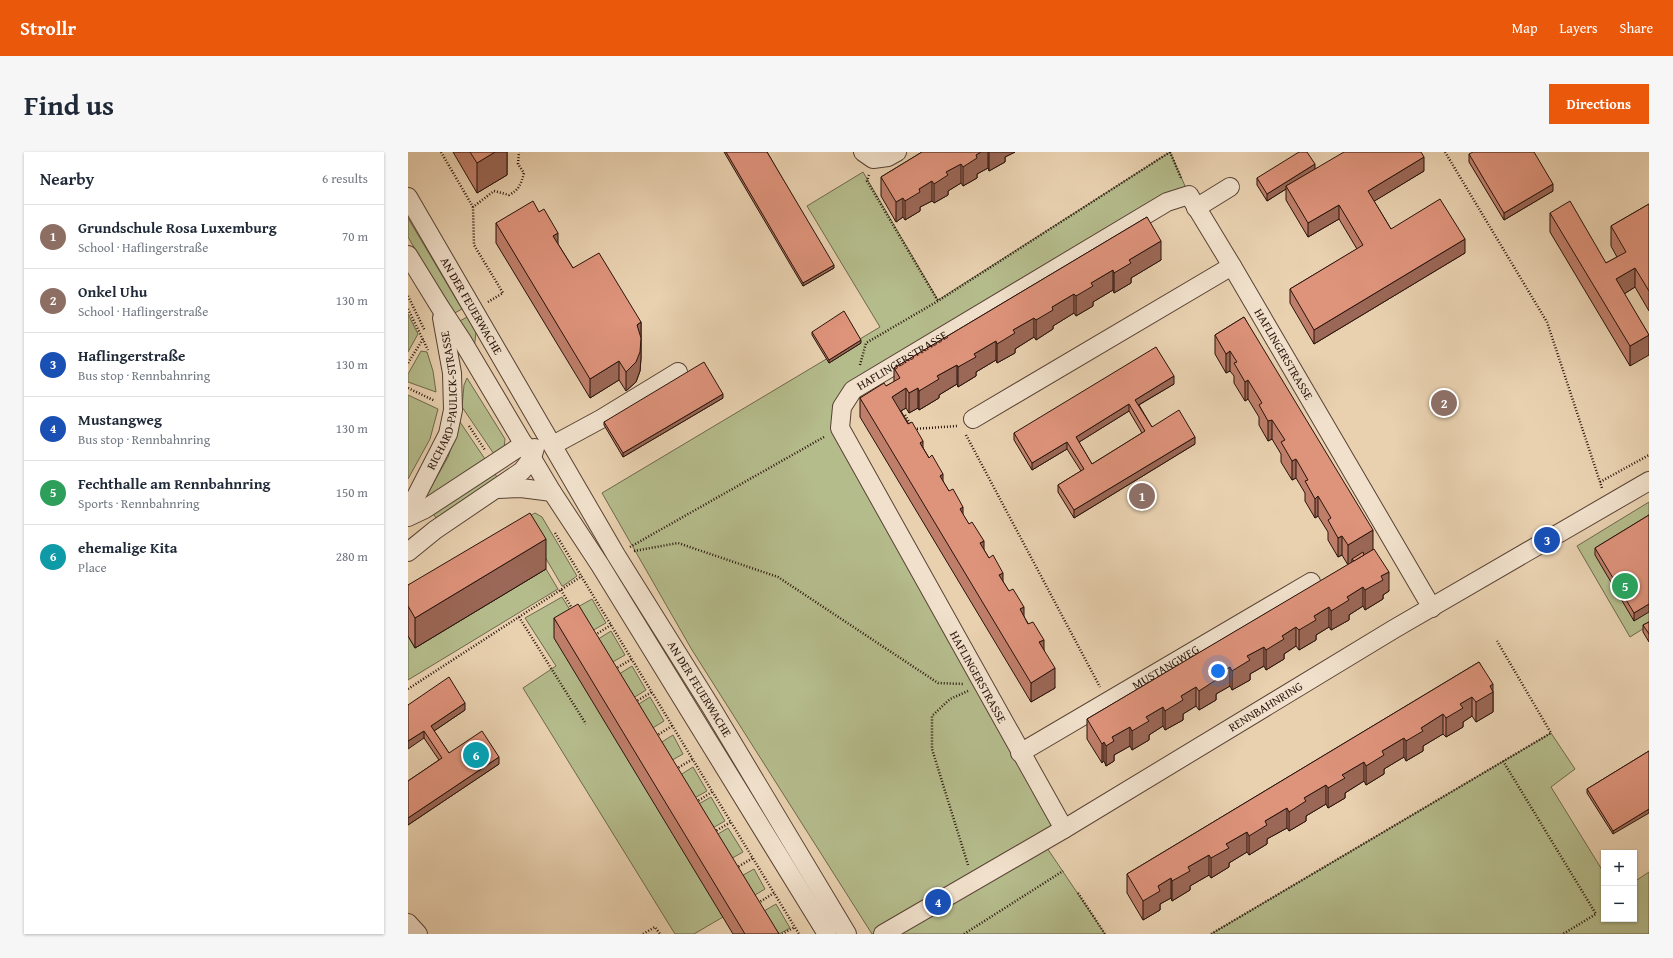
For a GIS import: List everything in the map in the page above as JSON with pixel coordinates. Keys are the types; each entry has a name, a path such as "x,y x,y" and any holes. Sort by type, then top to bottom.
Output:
{"street":[{"path":"868,156 888,157 897,152"},
{"path":"1193,202 1230,188"},
{"name":"AN DER FEUERWACHE","path":"408,197 534,416 537,431 536,448 552,492 600,565 828,934"},
{"name":"HAFLINGERSTRASSE","path":"1064,829 1020,753 840,428 842,407 853,390 1167,202 1193,202 1432,608"},
{"name":"AN DER FEUERWACHE","path":"408,256 440,308 536,448 616,555 711,707 847,934"},
{"path":"966,426 1232,266"},
{"name":"RICHARD-PAULICK-STRASSE","path":"408,512 448,434 453,410 452,374 440,308"},
{"path":"408,517 536,448 601,419 678,372"},
{"path":"408,552 435,530 522,471 536,448"},
{"name":"RENNBAHNRING","path":"884,934 1064,829 1145,787 1389,640 1432,608 1649,481"},
{"path":"496,490 522,488 552,492"},
{"name":"MUSTANGWEG","path":"1020,753 1311,582"},
{"path":"408,923 418,934"}],"path":[{"path":"441,152 473,207 474,245 503,293 474,310"},
{"path":"473,207 494,191 509,195 516,191 524,174 518,164 519,152"},
{"path":"853,390 866,343 938,300 1170,152 1193,202"},
{"path":"1445,152 1547,322 1607,505"},
{"path":"868,156 867,181 938,300"},
{"path":"408,296 427,334"},
{"path":"408,309 430,354"},
{"path":"408,362 423,338"},
{"path":"408,388 439,403 438,398"},
{"path":"905,415 914,429 966,426 1108,701"},
{"path":"616,555 840,428"},
{"path":"1600,482 1649,455"},
{"path":"616,555 678,544 778,577 938,683 982,684"},
{"path":"408,689 600,565"},
{"path":"582,577 799,934"},
{"path":"561,590 576,614"},
{"path":"519,617 586,724"},
{"path":"590,638 611,625"},
{"path":"1211,934 1551,733 1497,641"},
{"path":"610,671 632,659"},
{"path":"974,881 966,862 932,748 932,716 950,699 982,684"},
{"path":"630,704 652,692"},
{"path":"651,739 672,726"},
{"path":"671,772 692,759"},
{"path":"1503,761 1596,914 1563,934"},
{"path":"691,805 712,792"},
{"path":"709,835 731,822"},
{"path":"731,871 753,858"},
{"path":"964,934 1063,871"},
{"path":"752,906 774,893"},
{"path":"1078,893 1106,934"},
{"path":"643,934 655,927 660,934"},
{"path":"782,934 795,927"}],"green space":[{"path":"1170,152 1189,195 853,390 840,428 1064,829 1043,842 1105,934 872,934 692,650 602,493 880,327 807,206 863,172 938,300"},
{"path":"408,218 462,309 453,314 408,237"},
{"path":"408,314 418,334 408,352"},
{"path":"467,317 476,332 474,350 458,322"},
{"path":"421,351 427,352 433,371 436,392 408,382 408,374"},
{"path":"467,378 505,439 504,449 496,457 462,407 464,385"},
{"path":"408,395 438,409 430,439 408,479"},
{"path":"460,422 487,462 424,500 448,457"},
{"path":"493,471 497,477 436,518 432,512"},
{"path":"1649,502 1649,625 1630,637 1577,546"},
{"path":"535,513 542,517 577,576 563,586 524,521 524,519"},
{"path":"546,569 558,589 408,680 408,636 415,648"},
{"path":"562,597 578,623 723,917 694,934 675,934 523,688 556,666 525,618"},
{"path":"592,599 606,623 590,632 576,608"},
{"path":"611,631 625,655 609,664 595,641"},
{"path":"632,666 646,690 630,700 616,676"},
{"path":"650,697 664,721 648,731 634,707"},
{"path":"1551,733 1575,769 1551,787 1601,868 1601,922 1637,922 1637,880 1649,872 1649,934 1211,934"},
{"path":"673,735 683,754 667,763 657,745"},
{"path":"693,767 707,791 691,800 677,777"},
{"path":"711,797 725,821 709,830 695,806"},
{"path":"728,828 743,852 727,861 713,837"},
{"path":"754,869 765,889 750,898 738,878"},
{"path":"776,904 790,928 779,934 772,934 759,914"}],"building":[{"path":"470,152 495,152 477,163"},
{"path":"726,152 767,152 834,265 803,283"},
{"path":"922,152 981,152 976,155 977,158 963,167 961,164 946,172 948,175 934,184 932,181 919,189 920,192 905,201 903,198 896,202 881,177"},
{"path":"1299,152 1307,152 1315,164 1267,194 1257,178"},
{"path":"1344,152 1421,152 1424,157 1368,191 1391,229 1440,199 1465,239 1314,330 1290,289 1363,245 1339,205 1308,223 1286,186"},
{"path":"1473,152 1534,152 1553,184 1504,213 1469,154"},
{"path":"533,201 539,212 544,209 558,233 553,236 573,268 599,253 641,322 637,325 641,338 640,352 636,362 626,372 619,361 590,379 496,223"},
{"path":"1570,201 1606,263 1626,252 1611,226 1649,204 1649,291 1635,268 1616,279 1649,335 1630,346 1550,213"},
{"path":"1147,217 1161,241 1129,260 1131,263 1114,273 1113,270 1091,283 1093,286 1076,296 1074,294 1052,307 1053,310 1036,320 1034,318 1013,330 1015,333 997,344 996,341 974,354 976,357 958,367 957,365 937,376 939,379 919,391 918,388 909,393 906,388 892,397 908,424 912,422 923,441 920,443 929,458 932,455 943,474 940,476 949,491 953,489 963,507 960,509 969,524 972,522 984,541 980,543 989,558 993,555 1003,573 999,575 1009,591 1013,589 1024,607 1020,609 1028,624 1033,622 1044,640 1039,642 1055,668 1031,683 860,398 884,383 886,386 900,378 894,368"},
{"path":"844,311 861,340 829,360 812,332"},
{"path":"1244,317 1373,530 1348,545 1342,536 1338,538 1328,520 1331,518 1318,496 1315,499 1305,481 1308,480 1296,459 1292,461 1281,442 1285,440 1272,420 1268,421 1259,405 1262,403 1248,380 1245,382 1234,363 1237,362 1230,351 1226,354 1215,335"},
{"path":"1156,347 1174,376 1135,400 1152,427 1179,410 1195,437 1074,510 1058,485 1084,469 1067,442 1032,463 1014,433","holes":["1129,404 1145,431 1092,464 1076,437"]},
{"path":"704,362 723,394 623,453 604,422"},
{"path":"530,513 546,539 415,618 408,606 408,585"},
{"path":"1649,515 1649,604 1634,613 1595,548"},
{"path":"1374,549 1389,572 1381,576 1383,580 1365,590 1363,587 1347,597 1349,600 1331,611 1329,607 1314,616 1316,620 1299,630 1296,627 1282,636 1284,639 1266,650 1264,647 1247,656 1250,660 1232,671 1230,667 1214,676 1216,680 1199,691 1196,687 1181,696 1183,700 1165,711 1163,707 1146,717 1149,721 1132,731 1130,727 1112,737 1114,741 1106,746 1104,742 1102,744 1087,719"},
{"path":"1363,552 1364,555 1354,561 1352,559"},
{"path":"578,604 779,934 745,934 554,618"},
{"path":"1649,622 1649,634 1643,625"},
{"path":"1479,662 1493,684 1490,686 1493,692 1476,702 1472,697 1460,704 1463,708 1446,718 1443,714 1421,728 1423,731 1406,741 1404,738 1382,751 1384,755 1366,766 1364,762 1342,775 1345,778 1328,788 1326,785 1304,798 1306,801 1289,812 1287,808 1265,821 1267,825 1249,836 1247,832 1226,844 1229,848 1211,858 1209,855 1188,867 1190,871 1172,881 1171,878 1158,886 1160,891 1143,901 1127,874"},
{"path":"449,677 465,703 431,726 449,753 482,731 499,757 408,818 408,781 442,758 424,731 408,741 408,705"},
{"path":"1649,751 1649,809 1613,831 1587,789"}],"place":[{"name":"Onkel Uhu","path":"1444,403"},
{"name":"Grundschule Rosa Luxemburg","path":"1142,496"},
{"name":"Haflingerstraße","path":"1547,540"},
{"name":"Fechthalle am Rennbahnring","path":"1625,586"},
{"name":"ehemalige Kita","path":"476,755"},
{"name":"Mustangweg","path":"938,902"}]}
